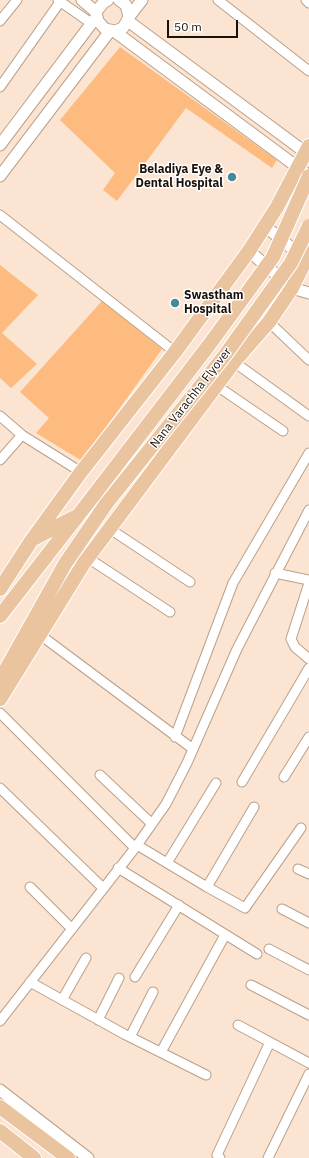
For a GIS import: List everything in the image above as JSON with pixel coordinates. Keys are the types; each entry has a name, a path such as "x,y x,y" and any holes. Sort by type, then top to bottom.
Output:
{"main road":[{"path":"0,589 31,541 81,472 250,251 308,151"},
{"name":"Nana Varachha Flyover","path":"3,611 79,515 209,345 273,257 309,176"},
{"name":"Nana Varachha Flyover","path":"0,680 65,564 106,504 225,355 291,263 309,226"},
{"path":"0,699 63,595 88,558 234,362 269,322 292,288 308,258"},
{"path":"31,541 79,515"},
{"path":"63,595 65,564"},
{"path":"3,611 8,576"},
{"path":"41,608 63,595"},
{"path":"0,1107 68,1158"},
{"path":"0,1131 34,1158"}],"street":[{"path":"0,21 17,0"},
{"path":"82,0 99,9"},
{"path":"119,0 128,8 128,19"},
{"path":"0,176 112,31 123,28 142,0"},
{"path":"218,0 309,71"},
{"path":"306,0 309,3"},
{"path":"0,87 59,1 99,9"},
{"path":"99,9 101,25 112,31 309,176"},
{"path":"0,145 99,9"},
{"path":"128,19 308,151"},
{"path":"0,215 174,352"},
{"path":"265,226 308,258"},
{"path":"250,251 292,288 309,293"},
{"path":"269,322 309,360"},
{"path":"234,362 309,416"},
{"path":"217,386 283,431"},
{"path":"0,416 22,435 81,472"},
{"path":"0,460 3,449 22,435"},
{"path":"175,737 233,583 309,453"},
{"path":"0,1020 136,846 166,804 237,648 309,510"},
{"path":"110,528 190,582"},
{"path":"88,558 170,612"},
{"path":"275,573 309,580"},
{"path":"309,584 305,611 292,642 309,659"},
{"path":"39,634 192,749"},
{"path":"242,782 309,668"},
{"path":"0,713 136,846 245,908 301,828"},
{"path":"284,777 309,737"},
{"path":"100,776 152,824"},
{"path":"167,863 216,783"},
{"path":"0,788 103,888"},
{"path":"207,887 254,807"},
{"path":"118,868 257,954"},
{"path":"298,869 309,874"},
{"path":"30,887 72,928"},
{"path":"135,977 179,905"},
{"path":"282,909 309,923"},
{"path":"161,1052 225,935"},
{"path":"269,949 309,970"},
{"path":"62,1000 86,958"},
{"path":"98,1020 119,978"},
{"path":"30,982 130,1037 206,1075"},
{"path":"252,985 309,1015"},
{"path":"130,1037 153,992"},
{"path":"238,1024 309,1063"},
{"path":"220,1158 217,1155 270,1042"},
{"path":"268,1158 309,1074"},
{"path":"0,1090 88,1158"}],"shaded area":[{"path":"120,47 277,160 272,168 186,108 117,201 103,190 115,173 60,120"},
{"path":"0,265 38,295 2,333 37,364 11,388 0,378"},
{"path":"102,301 162,349 82,461 36,433 49,418 20,392"}],"place":[{"name":"Beladiya Eye & Dental Hospital","path":"232,177"},
{"name":"Swastham Hospital","path":"175,303"}]}
